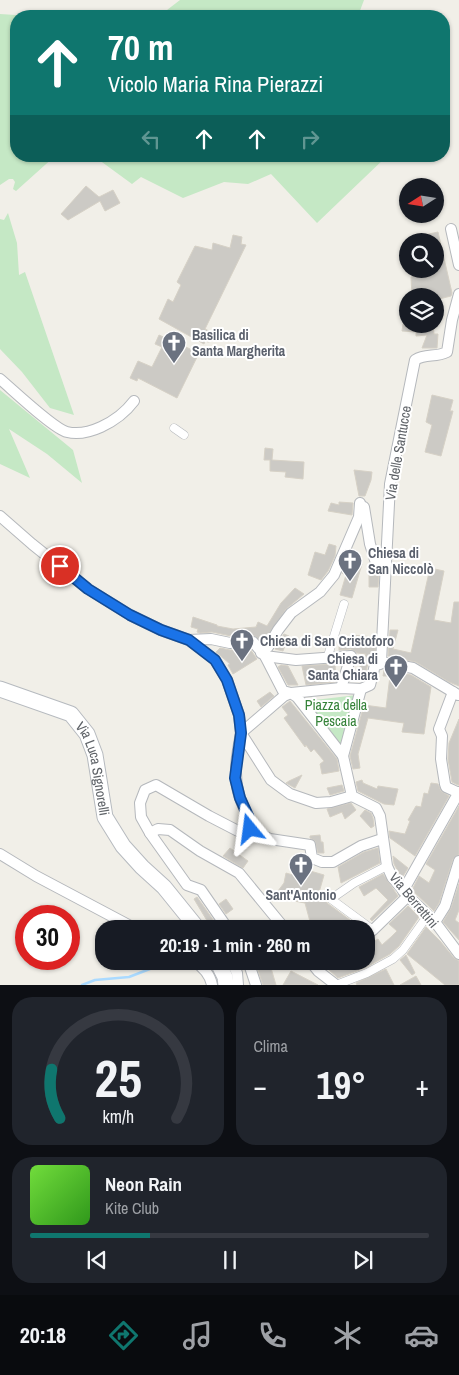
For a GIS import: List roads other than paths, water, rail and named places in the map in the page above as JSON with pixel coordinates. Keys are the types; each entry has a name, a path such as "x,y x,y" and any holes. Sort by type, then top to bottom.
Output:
{"main road":[{"name":"Via Luca Signorelli","path":"0,689 71,714 77,721 87,734 94,755 105,817 123,846 164,887 191,920"},
{"path":"222,970 226,985"}],"street":[{"path":"451,229 459,265"},
{"name":"Via delle Santucce","path":"361,689 370,685 375,665 381,662 390,484 416,360 422,356 438,356 447,352 452,320 459,294"},
{"path":"0,379 65,432 80,434 105,425 126,411 134,401"},
{"path":"174,428 184,435"},
{"path":"263,655 291,613 320,592 334,575 359,517 360,503 363,502 370,544 376,563 386,564"},
{"path":"0,516 88,589 130,615 161,630 189,640 215,660 227,680 239,715 241,733 235,778 240,798 249,818 250,829"},
{"path":"327,659 344,604"},
{"path":"189,640 211,639 230,643 253,642 263,655 283,691 297,697 343,756 352,796 331,802 316,803 290,794 271,780 241,733"},
{"path":"263,655 296,660 351,656 341,688"},
{"path":"375,926 405,893 459,792 446,787 445,784 441,759 442,736 439,729 456,694 413,668 381,662"},
{"path":"241,733 284,696 291,693 341,688 361,689 343,756"},
{"path":"222,920 201,890 187,885 140,817 140,803 145,790 156,785 208,816 238,831 250,829 270,839 310,845 312,858 322,862 333,862 361,846 382,839"},
{"name":"Via Berrettini","path":"352,796 376,808 380,816 387,866 392,877 431,919 459,954"},
{"path":"150,833 158,829 170,830 200,851 239,873 278,920"},
{"path":"0,854 36,876 119,920"},
{"path":"322,970 336,985 367,973 393,959 445,906 459,861"},
{"path":"356,920 331,899 354,883 387,866"},
{"path":"205,970 211,979 212,985"},
{"path":"236,970 238,985"},
{"path":"251,970 256,985"}],"waterway":[{"path":"82,985 95,980 129,977 147,970"}],"place":[{"name":"Basilica di Santa Margherita","path":"174,364"},
{"name":"Chiesa di San Niccolò","path":"350,582"},
{"name":"Chiesa di San Cristoforo","path":"242,662"},
{"name":"Chiesa di Santa Chiara","path":"396,688"},
{"name":"Sant'Antonio","path":"301,886"}],"park label":[{"name":"Piazza della Pescaia","path":"336,714"}]}
